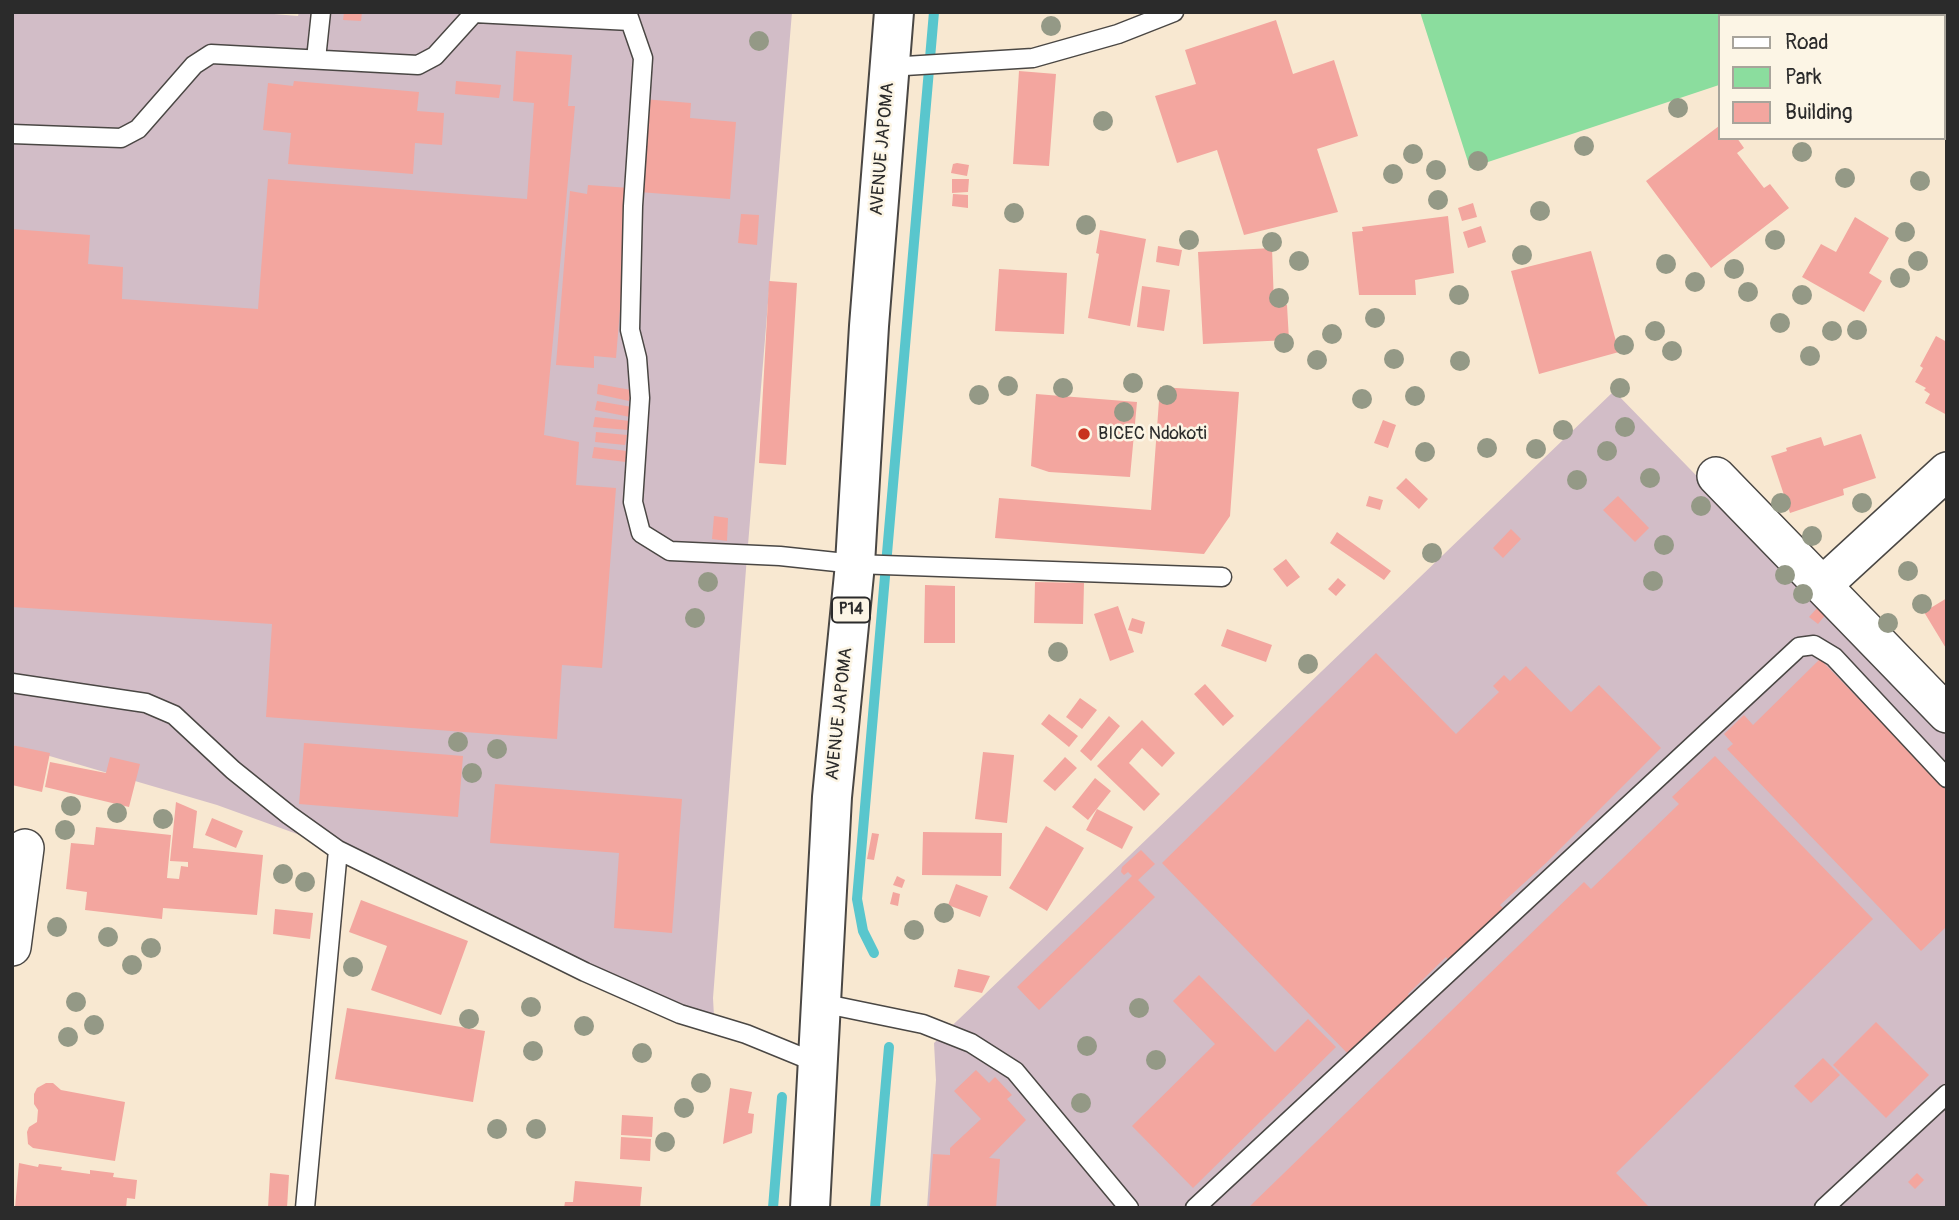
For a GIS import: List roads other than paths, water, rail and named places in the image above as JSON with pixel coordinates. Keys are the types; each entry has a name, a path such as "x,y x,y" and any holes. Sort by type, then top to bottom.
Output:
{"main road":[{"name":"AVENUE JAPOMA","path":"810,1208 832,797 855,564 869,326 894,12"}],"street":[{"path":"1822,585 1947,471"},
{"path":"1716,475 1947,713"},
{"path":"12,947 25,848"}],"lane":[{"path":"316,60 321,12"},
{"path":"890,67 1033,58 1118,34 1174,12"},
{"path":"12,134 121,138 138,129 194,65 211,54 418,65 435,56 474,13 629,17 643,58 634,206 631,330 637,358 640,398 633,502 641,533 670,551 780,556 855,564 1222,578"},
{"path":"1195,1208 1799,647 1814,645 1834,657 1947,778"},
{"path":"12,683 146,703 174,715 233,770 338,850 585,972 680,1014 746,1034 817,1063"},
{"path":"305,1208 338,850"},
{"path":"821,1003 923,1024 971,1042 1015,1071 1129,1208"},
{"path":"1824,1208 1947,1094"}],"waterway":[{"path":"874,953 863,931 857,899 934,12"},
{"path":"875,1208 889,1047"},
{"path":"773,1208 782,1097"}],"place":[{"name":"BICEC Ndokoti","path":"1084,434"}]}
